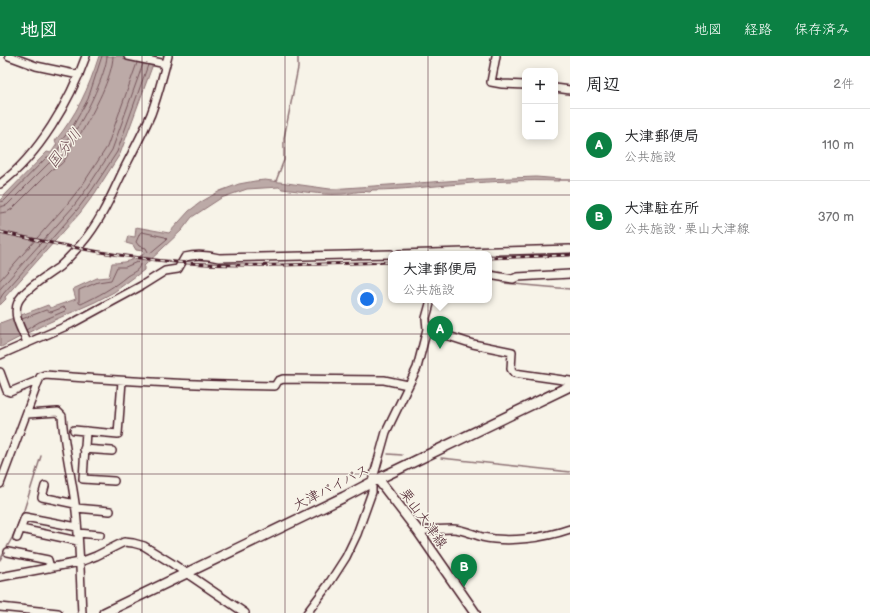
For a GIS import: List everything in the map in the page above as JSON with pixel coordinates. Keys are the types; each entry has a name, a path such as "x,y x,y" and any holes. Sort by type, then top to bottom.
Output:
{"main road":[{"name":"大津バイパス","path":"104,613 187,574 570,386"},
{"name":"栗山大津線","path":"375,481 418,531 475,613"}],"street":[{"path":"9,56 36,66 79,75"},
{"path":"0,184 10,177 37,146 63,106 79,75 86,56"},
{"path":"128,56 166,64"},
{"path":"26,341 16,317 17,303 20,298 39,280 59,266 84,242 104,210 150,115 159,91 168,56"},
{"path":"496,56 491,82 522,85"},
{"path":"558,88 570,90"},
{"path":"492,251 570,249"},
{"path":"0,355 26,341 71,324 141,286 165,271 178,269 185,257 192,255 212,256 219,258 388,254"},
{"path":"492,276 513,279 517,277 570,274"},
{"path":"307,613 328,585 346,557 360,527 372,492 386,432 417,368 427,329 426,318 430,303"},
{"path":"427,329 473,344 512,352 510,369 514,373 570,381"},
{"path":"0,372 7,391 10,392 40,380"},
{"path":"0,484 40,377 45,375 122,381 222,386 275,386 278,381 283,379 384,380 408,385"},
{"path":"74,430 118,434 122,381"},
{"path":"27,414 58,412 62,416 78,534 82,613"},
{"path":"86,431 83,479 114,481"},
{"path":"84,449 112,451"},
{"path":"45,486 42,496 75,506 110,511"},
{"path":"17,538 25,517 78,534"},
{"path":"20,529 100,535"},
{"path":"418,531 452,529 461,530 482,537 519,539 539,537 570,529"},
{"path":"0,577 80,562 124,542 133,543 144,546 173,564 245,613"},
{"path":"8,552 48,560 50,568"},
{"path":"0,607 58,613"}],"water":[{"name":"国分川","path":"99,56 156,56 120,154 80,213 5,297 6,299 0,305 0,200 47,152 51,153 57,144 55,141 70,121 81,101 91,80"},
{"path":"536,177 561,179 559,181 486,182 405,189 372,190 370,192 362,191 339,194 310,193 282,189 279,187 247,189 221,198 192,217 182,230 144,266 144,270 114,292 41,326 1,347 0,346 0,323 48,305 50,308 76,299 73,289 97,278 109,277 112,263 129,261 144,254 143,251 136,250 133,245 126,243 128,236 135,237 136,227 169,233 189,211 201,202 220,191 239,184 265,180 330,189 461,180"}],"waterway":[{"path":"276,181 284,160 284,138 298,68 298,56"},
{"path":"558,180 570,180"},
{"path":"503,283 570,289"},
{"path":"388,454 402,455"},
{"path":"0,560 12,538 24,510 41,456"},
{"path":"441,458 570,472"},
{"path":"335,581 353,551"}],"railway":[{"path":"0,232 88,250 176,262 230,265 388,262"},
{"path":"492,258 570,255"}],"place":[{"name":"大津郵便局","path":"440,349"},
{"name":"大津駐在所","path":"464,587"}]}
